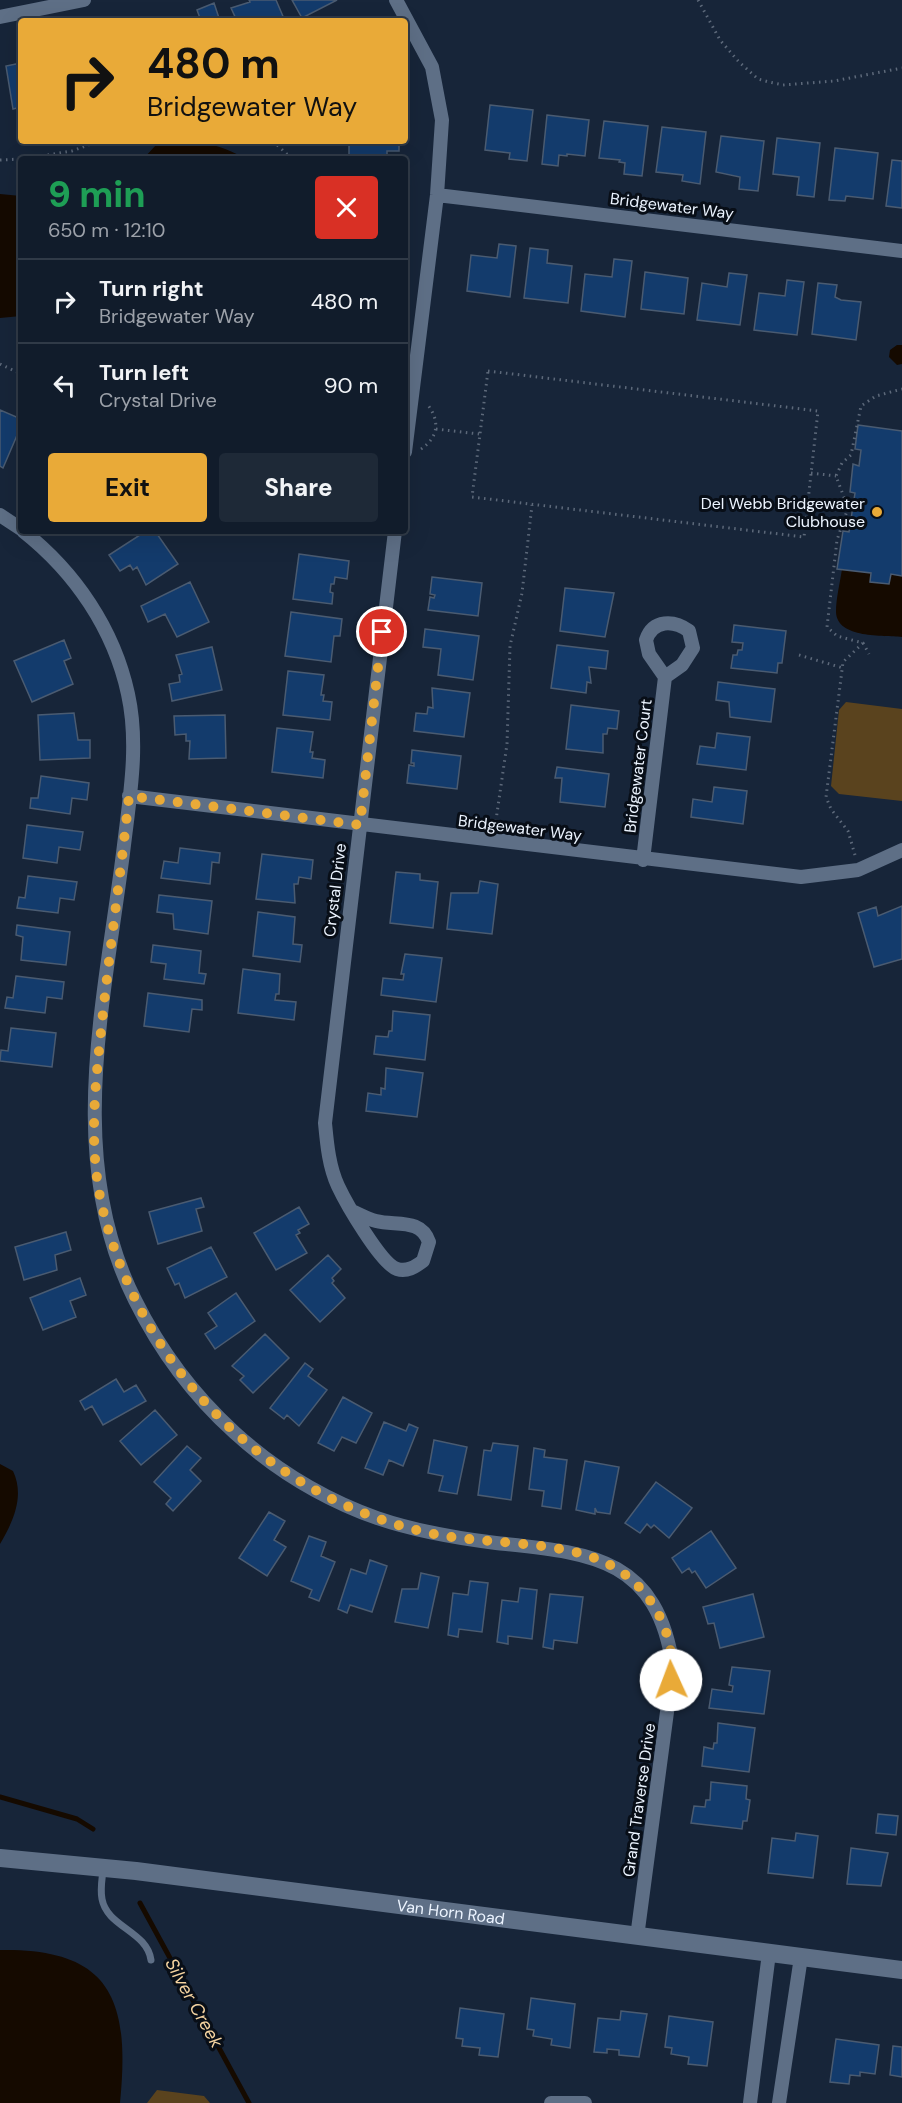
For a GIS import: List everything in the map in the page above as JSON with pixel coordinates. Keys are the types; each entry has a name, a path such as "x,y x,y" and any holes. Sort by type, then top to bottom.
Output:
{"street":[{"path":"0,17 84,0"},
{"path":"396,0 406,18"},
{"path":"408,22 432,67 440,97 442,144 412,399 411,452"},
{"name":"Bridgewater Way","path":"437,195 902,251"},
{"name":"Grand Traverse Drive","path":"0,515 18,527"},
{"name":"Grand Traverse Drive","path":"27,534 47,550 79,588 95,612 119,663 128,693 133,726 129,796 104,1007 93,1125 98,1185 104,1214 133,1296 170,1361 202,1401 257,1452 306,1484 374,1517 429,1532 590,1556 626,1575 652,1602 664,1626 673,1667 637,1937"},
{"name":"Crystal Drive","path":"354,1212 375,1221 410,1224 421,1229 429,1242 423,1262 407,1270 391,1265 354,1212 334,1175 328,1154 325,1123 395,534"},
{"name":"Bridgewater Court","path":"643,860 665,677"},
{"name":"Bridgewater Way","path":"129,796 643,860 801,877 858,870 902,850"},
{"name":"Van Horn Road","path":"0,1858 103,1868 902,1970"},
{"path":"750,2103 769,1953"},
{"path":"779,2103 801,1957"},
{"path":"551,2103 585,2103"}],"lane":[{"path":"103,1868 101,1890 105,1908 146,1944 151,1960"}],"path":[{"path":"698,0 720,40 758,79 768,82 805,84 902,68"},
{"path":"41,156 72,151 91,144"},
{"path":"276,144 289,156"},
{"path":"0,160 18,159"},
{"path":"0,364 18,373"},
{"path":"488,371 818,411 804,537 472,497 479,434 488,371"},
{"path":"863,643 837,636 827,627 837,540 848,508 836,476 842,463 851,455 861,406 876,396 902,389"},
{"path":"411,452 428,444 436,429 436,421 428,404 412,399"},
{"path":"436,429 479,434"},
{"path":"811,473 836,476"},
{"path":"493,841 507,744 510,646 522,593 532,505"},
{"path":"863,643 868,654"},
{"path":"858,870 848,831 831,809 826,797 843,668 849,655 863,643"},
{"path":"800,656 843,668"}],"shaded area":[{"path":"157,144 208,144 240,156 146,156"},
{"path":"0,194 18,196 18,316 0,318"},
{"path":"897,345 902,345 902,364 897,365 889,357 890,350"},
{"path":"842,569 902,576 902,637 863,634 844,627 838,621 836,607"},
{"path":"846,702 902,709 902,801 839,794 831,786 839,710"},
{"path":"0,1464 13,1471 18,1499 13,1518 0,1544"},
{"path":"0,1950 38,1952 68,1959 90,1971 106,1988 116,2010 121,2036 120,2103 0,2103"},
{"path":"157,2090 204,2096 210,2103 147,2103"}],"building":[{"path":"249,0 276,0 284,18 236,18 231,8 250,2"},
{"path":"292,0 337,0 302,18"},
{"path":"214,3 219,18 200,18 197,10"},
{"path":"18,64 18,108 13,109 6,66"},
{"path":"490,105 533,110 527,161 509,159 510,153 485,150"},
{"path":"547,115 589,120 585,156 559,155 558,166 542,164"},
{"path":"604,121 648,126 642,176 624,174 625,163 619,162 620,160 599,158"},
{"path":"662,127 706,132 700,184 682,181 683,175 656,172"},
{"path":"721,136 764,141 758,191 739,189 740,177 716,172"},
{"path":"777,138 820,143 814,197 797,195 799,177 773,174"},
{"path":"349,144 399,144 399,151 387,151 387,156 349,156"},
{"path":"835,148 878,153 873,199 846,196 845,201 829,200"},
{"path":"892,160 902,161 902,208 886,206"},
{"path":"499,244 516,246 510,297 467,291 471,255 497,258"},
{"path":"530,248 548,250 547,263 572,266 568,303 524,298"},
{"path":"614,259 632,261 625,317 581,311 585,274 612,277"},
{"path":"645,272 688,278 684,314 641,309"},
{"path":"729,273 747,275 740,325 697,320 702,283 727,287"},
{"path":"787,280 804,282 797,335 754,330 759,293 785,296"},
{"path":"818,283 837,285 835,297 841,300 861,302 856,340 812,334"},
{"path":"0,410 18,418 18,433 3,468 0,466"},
{"name":"Del Webb Bridgewater Clubhouse","path":"858,425 902,431 902,576 891,574 889,584 870,582 871,573 837,569 843,531 849,532 855,493 850,492 853,464 859,466 861,450 855,449"},
{"path":"141,534 157,534 178,564 146,585 137,567 133,570 130,565 120,571 109,555"},
{"path":"299,554 349,561 347,579 335,577 334,584 331,584 332,604 293,599"},
{"path":"432,577 482,583 478,616 428,610 430,597 434,598 435,595 430,594"},
{"path":"190,582 209,622 177,637 165,614 148,622 141,606"},
{"path":"565,588 614,593 605,637 560,631"},
{"path":"291,612 342,619 340,636 334,636 331,662 285,656"},
{"path":"734,625 786,631 782,663 778,663 777,673 731,668 733,655 737,655 738,650 742,650 743,643 732,642"},
{"path":"425,629 479,636 473,680 438,675 441,649 423,647"},
{"path":"64,640 71,658 64,661 73,684 32,702 14,661"},
{"path":"557,645 608,651 606,669 589,667 591,683 587,682 586,693 551,688"},
{"path":"212,647 222,690 172,701 169,684 180,682 179,675 182,674 176,655"},
{"path":"288,671 324,675 321,695 324,695 323,701 332,702 330,720 283,715"},
{"path":"718,682 775,689 771,722 730,717 729,702 716,700"},
{"path":"432,688 470,693 464,737 414,731 416,713 427,714 428,707 433,708"},
{"path":"571,705 619,711 617,729 608,728 607,734 603,734 603,753 566,749"},
{"path":"74,713 78,740 90,740 90,758 40,760 38,715"},
{"path":"225,715 226,758 189,759 190,741 186,741 186,734 175,735 174,716"},
{"path":"277,728 313,732 310,752 313,752 312,758 325,760 323,778 272,772"},
{"path":"717,733 750,737 746,770 697,764 700,746 715,748"},
{"path":"412,750 461,756 457,789 407,783 409,765 414,766 414,763 411,763"},
{"path":"557,767 609,774 605,807 560,802 562,778 555,778"},
{"path":"41,776 89,783 87,800 72,798 70,814 30,808 31,798 38,798"},
{"path":"714,787 747,791 743,824 691,817 693,799 712,802"},
{"path":"27,825 83,832 80,850 59,847 57,863 23,858"},
{"path":"180,848 220,853 219,863 212,862 210,884 161,878 164,861 178,863"},
{"path":"262,854 313,860 311,879 299,877 298,884 294,884 295,903 256,899"},
{"path":"396,872 420,874 420,880 438,882 433,928 390,923"},
{"path":"28,876 77,882 74,900 60,898 58,913 17,908 19,897 25,898"},
{"path":"480,881 498,884 492,934 447,929 451,893 478,893"},
{"path":"159,895 212,901 208,934 174,929 173,914 157,912"},
{"path":"902,906 902,959 874,967 858,913 876,907 878,916"},
{"path":"258,912 295,917 293,944 302,945 300,962 253,956"},
{"path":"17,925 70,932 66,965 21,960 23,937 16,935"},
{"path":"153,945 201,951 199,973 206,974 204,984 164,979 166,964 151,962"},
{"path":"405,954 442,958 436,1002 381,995 383,978 403,980 404,974 401,974"},
{"path":"243,969 280,974 279,994 276,994 275,1000 296,1002 294,1020 238,1013"},
{"path":"16,976 64,982 62,999 47,997 45,1013 5,1008 7,997 13,998"},
{"path":"148,993 202,1000 202,1010 192,1009 189,1032 144,1026"},
{"path":"393,1011 430,1015 425,1060 374,1054 376,1036 388,1037 389,1031 392,1031"},
{"path":"11,1028 56,1033 52,1067 0,1061 1,1050 8,1051"},
{"path":"386,1068 423,1073 417,1117 366,1111 368,1093 381,1095 381,1088 385,1089"},
{"path":"201,1198 204,1207 196,1209 202,1231 158,1244 149,1212"},
{"path":"299,1207 309,1224 298,1230 300,1233 296,1235 307,1253 276,1270 254,1233"},
{"path":"66,1232 71,1250 55,1255 57,1270 24,1280 15,1247"},
{"path":"211,1247 227,1277 185,1298 179,1283 175,1285 167,1268"},
{"path":"328,1255 341,1269 332,1278 334,1281 332,1283 345,1298 320,1322 290,1290"},
{"path":"80,1278 86,1295 70,1301 76,1317 43,1330 30,1298"},
{"path":"236,1293 255,1321 215,1349 205,1334 217,1326 208,1313"},
{"path":"265,1334 289,1358 253,1393 240,1380 244,1376 232,1366"},
{"path":"305,1363 313,1369 308,1376 327,1390 299,1426 287,1415 284,1419 270,1408"},
{"path":"116,1379 124,1392 136,1385 146,1401 103,1425 92,1406 85,1410 80,1401"},
{"path":"343,1397 372,1413 356,1443 342,1437 334,1451 318,1443"},
{"path":"155,1410 177,1435 141,1465 120,1441"},
{"path":"384,1422 406,1431 409,1424 418,1428 403,1466 389,1460 383,1475 365,1468"},
{"path":"434,1440 467,1447 457,1494 439,1491 443,1476 428,1473"},
{"path":"493,1443 518,1446 511,1500 478,1495 484,1450 491,1451"},
{"path":"187,1446 201,1458 190,1470 201,1481 173,1511 166,1504 171,1498 154,1482"},
{"path":"534,1448 545,1450 544,1457 567,1460 561,1509 542,1506 544,1491 529,1489"},
{"path":"585,1461 619,1467 610,1514 597,1512 595,1508 595,1514 576,1510"},
{"path":"656,1482 692,1508 669,1538 654,1525 651,1528 647,1524 640,1533 625,1523"},
{"path":"269,1512 285,1521 274,1540 286,1547 267,1576 239,1558"},
{"path":"711,1531 736,1568 706,1588 695,1571 692,1573 689,1568 682,1573 672,1558"},
{"path":"309,1536 326,1542 321,1556 335,1562 319,1601 309,1597 312,1590 291,1581"},
{"path":"370,1560 387,1566 372,1612 350,1605 347,1613 338,1609 351,1569 366,1574"},
{"path":"421,1573 439,1577 428,1628 395,1622 402,1589 418,1589"},
{"path":"470,1581 488,1583 482,1632 459,1629 458,1637 448,1635 453,1593 468,1595"},
{"path":"520,1588 537,1590 532,1639 508,1636 508,1644 497,1642 502,1600 518,1602"},
{"path":"550,1594 583,1597 577,1643 554,1640 553,1649 543,1647"},
{"path":"753,1594 764,1637 720,1648 714,1623 708,1624 703,1607"},
{"path":"732,1667 770,1671 764,1714 709,1708 712,1689 732,1692 733,1686 729,1685"},
{"path":"718,1723 755,1728 749,1772 702,1766 704,1747 713,1749 714,1743 717,1743"},
{"path":"711,1782 747,1786 746,1799 750,1800 747,1821 743,1821 742,1829 691,1823 694,1806 705,1807 706,1800 710,1800"},
{"path":"878,1814 898,1816 896,1835 876,1833"},
{"path":"796,1833 818,1836 813,1878 768,1873 772,1838 795,1841"},
{"path":"851,1848 888,1853 881,1886 847,1884"},
{"path":"531,1998 575,2004 570,2048 551,2045 552,2039 533,2036 534,2030 527,2029"},
{"path":"460,2008 504,2014 498,2057 479,2055 480,2048 462,2046 463,2039 456,2038"},
{"path":"621,2011 647,2014 639,2057 619,2055 619,2050 607,2049 607,2053 594,2052 598,2018 620,2020"},
{"path":"669,2016 713,2022 707,2066 688,2064 689,2057 671,2054 672,2048 665,2047"},
{"path":"836,2039 879,2045 875,2074 860,2072 860,2076 850,2075 849,2084 830,2082"},
{"path":"893,2046 902,2047 902,2077 890,2075"}],"waterway":[{"name":"Silver Creek","path":"0,1797 77,1819 93,1829"},
{"name":"Silver Creek","path":"140,1903 249,2103"}],"place":[{"name":"Del Webb Bridgewater Clubhouse","path":"877,512"}],"route":[{"path":"382,632 360,825 129,796 94,1096 94,1156 104,1214 112,1243 133,1296 170,1361 202,1401 242,1439 263,1456 321,1493 374,1517 438,1534 579,1553 617,1568 642,1590 659,1615 668,1638 671,1654 673,1667 671,1680"}]}
